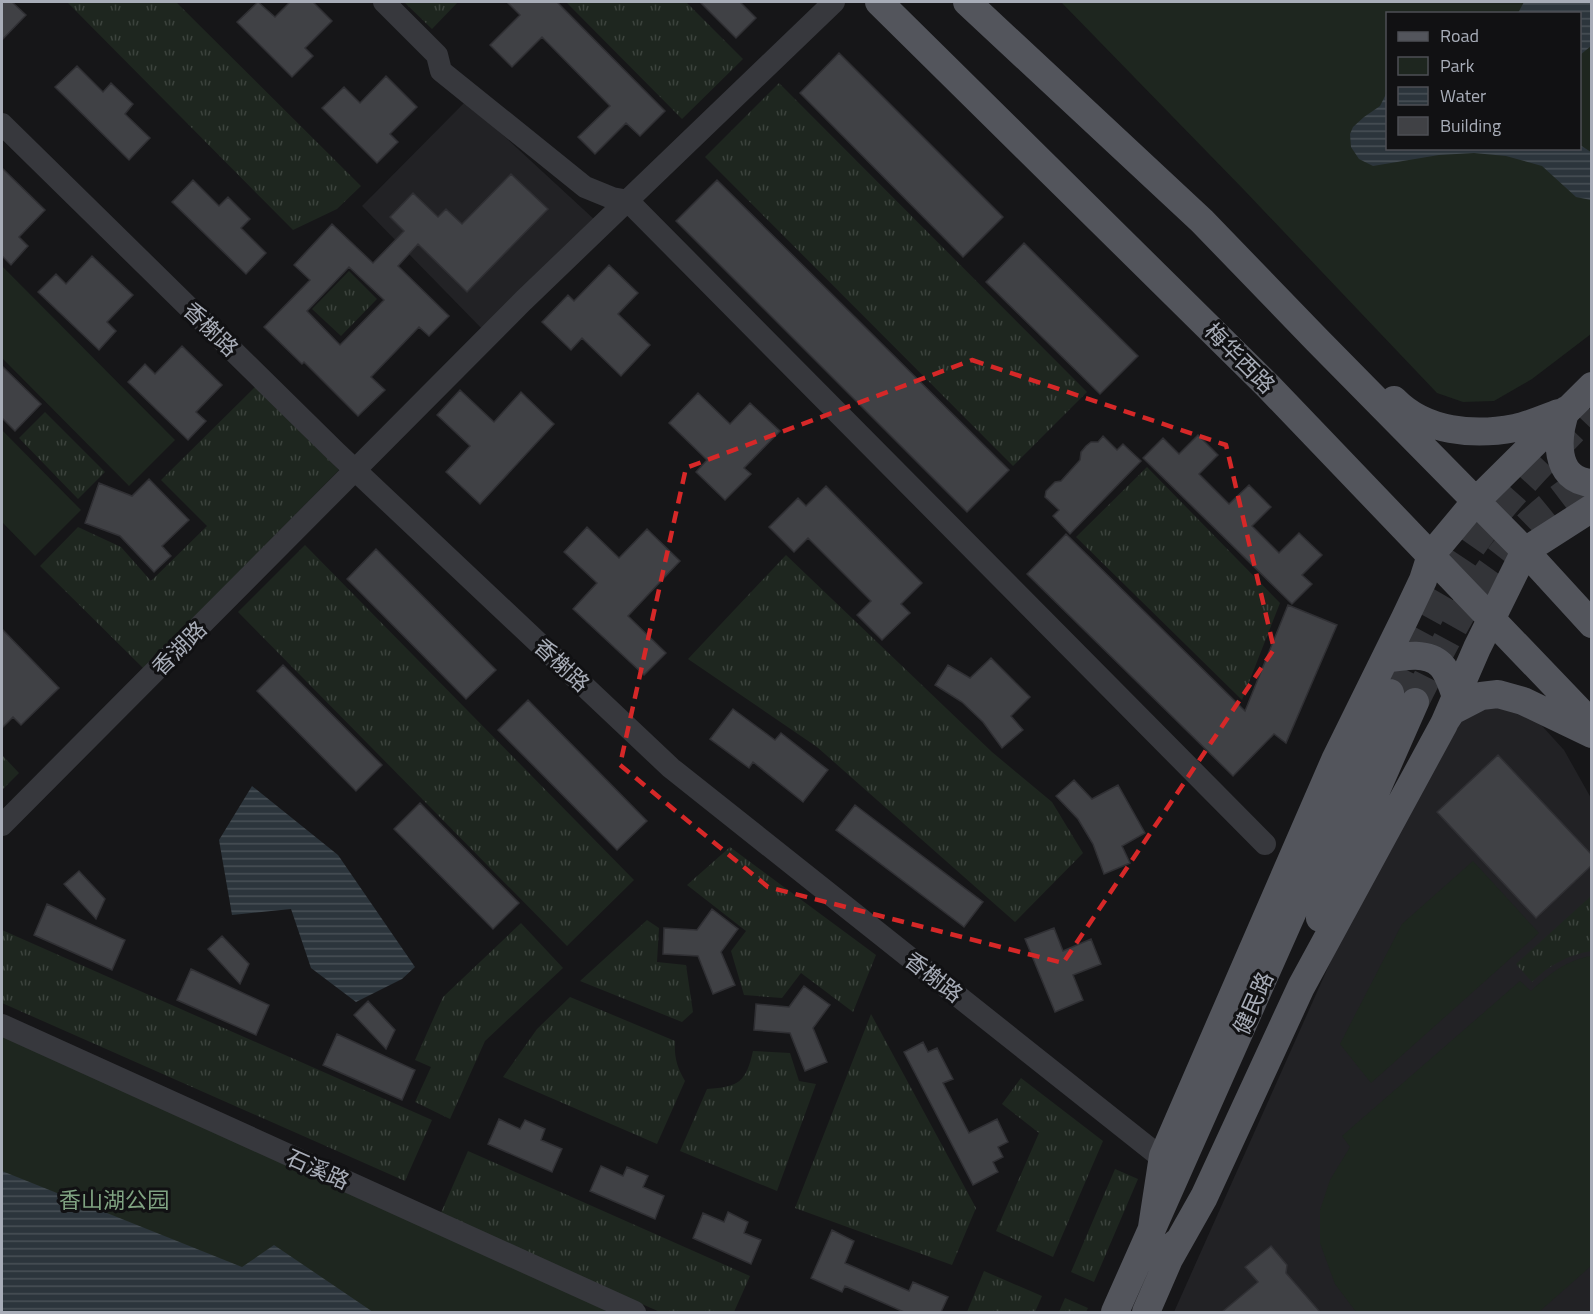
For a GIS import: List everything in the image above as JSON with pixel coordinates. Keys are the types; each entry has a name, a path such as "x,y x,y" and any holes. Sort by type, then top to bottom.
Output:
{"main road":[{"name":"梅华西路","path":"879,2 1268,386 1592,724"},
{"path":"967,2 1202,221 1525,551 1592,624"},
{"path":"1317,340 1362,369 1399,406 1431,424 1472,433 1517,428 1566,410"},
{"path":"1151,1234 1163,1159 1335,760 1422,580 1431,555 1476,501 1592,386"},
{"path":"1566,410 1560,430 1559,451 1564,466 1573,476 1585,483 1592,483"},
{"path":"1444,724 1525,551 1592,508"},
{"path":"1385,659 1405,655 1432,659 1442,665 1456,696"},
{"path":"1169,1259 1204,1197 1301,987 1452,711 1481,696 1498,694 1523,701 1592,734"},
{"name":"健民路","path":"1115,1312 1402,697 1146,1312"}],"street":[{"path":"384,2 437,55 441,71 555,164 585,187 612,198 628,201 1265,844"},
{"name":"香湖路","path":"2,825 523,301 834,2"},
{"name":"香榭路","path":"2,124 356,470 671,768 1163,1159"},
{"name":"石溪路","path":"2,1025 635,1312"}],"highlighted area":[{"path":"972,360 1226,445 1274,649 1063,963 768,887 620,765 686,468"}],"shaded area":[{"path":"466,101 596,221 485,332 362,206"},
{"path":"1483,704 1533,716 1564,750 1591,798 1591,1312 1174,1312 1338,945 1458,715"}],"green space":[{"path":"67,2 176,2 361,186 337,209 293,230"},
{"path":"404,2 458,2 432,29"},
{"path":"566,2 686,2 743,59 682,119"},
{"path":"1061,2 1591,2 1591,334 1532,379 1494,401 1463,402 1437,393"},
{"path":"779,83 1087,392 1013,466 705,157"},
{"path":"2,266 175,440 129,486 2,358"},
{"path":"349,271 377,299 341,336 312,309"},
{"path":"255,387 339,470 144,669 40,566 78,527 121,547 151,581 207,526 161,480"},
{"path":"45,412 105,472 78,499 19,438"},
{"path":"2,430 81,510 35,556 2,522"},
{"path":"1147,467 1280,603 1242,700 1076,537"},
{"path":"305,545 634,880 567,946 238,612"},
{"path":"786,555 992,752 1052,802 1083,853 1015,922 817,747 688,659"},
{"path":"2,755 19,773 2,790"},
{"path":"730,847 876,955 853,1012 801,973 782,998 744,995 731,951 746,931 687,885"},
{"path":"1473,861 1539,933 1371,1083 1340,1044 1402,924"},
{"path":"1591,896 1591,951 1559,962 1532,982 1516,964"},
{"path":"647,920 659,928 657,962 686,965 693,1012 682,1022 580,981"},
{"path":"521,923 563,968 485,1041 450,1119 415,1102 431,1067 415,1060 443,997"},
{"path":"2,930 432,1120 405,1181 2,1003"},
{"path":"1591,956 1591,1266 1539,1312 1356,1312 1335,1284 1320,1243 1320,1210 1330,1180 1350,1147 1342,1136 1520,981 1531,991 1559,969"},
{"path":"570,997 675,1041 677,1062 685,1081 657,1144 503,1077 537,1029"},
{"path":"871,1014 976,1208 952,1265 795,1208"},
{"name":"香山湖公园","path":"2,1025 633,1312 2,1312"},
{"path":"753,1051 790,1053 799,1081 816,1084 777,1191 680,1151 707,1089 727,1087 739,1081 747,1070"},
{"path":"1021,1078 1103,1141 1053,1257 996,1231 1039,1133 1002,1104"},
{"path":"468,1151 750,1276 734,1312 660,1312 440,1215"},
{"path":"1115,1169 1138,1179 1094,1282 1071,1272"},
{"path":"984,1271 1042,1296 1035,1312 967,1312"},
{"path":"1065,1298 1088,1308 1086,1312 1059,1312"}],"water":[{"path":"1524,2 1591,2 1591,46 1581,54 1581,12 1519,12"},
{"path":"1386,94 1386,150 1581,150 1581,146 1591,152 1591,200 1576,197 1542,166 1506,156 1474,153 1439,155 1373,166 1359,159 1351,147 1350,134 1353,127 1380,106"},
{"path":"252,786 338,855 415,967 402,979 356,1002 311,968 291,909 232,915 219,840"},
{"path":"2,1171 242,1267 274,1245 373,1312 2,1312"}],"building":[{"path":"2,2 12,2 26,15 2,40"},
{"path":"258,2 275,17 290,2 313,2 332,21 305,48 313,56 292,77 237,22"},
{"path":"507,2 557,2 665,111 640,136 626,123 595,154 578,137 610,106 542,37 512,67 490,45 520,15"},
{"path":"700,2 740,2 756,18 736,38"},
{"path":"839,53 1003,217 963,257 800,93"},
{"path":"77,66 103,92 111,83 133,104 125,114 150,138 129,160 55,87"},
{"path":"386,76 417,107 390,134 398,142 377,163 322,108 344,87 360,103"},
{"path":"2,168 45,210 19,237 28,246 11,265 2,256"},
{"path":"511,174 548,209 467,292 418,244 398,266 449,316 429,336 419,327 371,377 385,390 358,416 304,362 302,364 264,327 310,280 294,265 332,224 373,263 404,231 390,217 413,193 438,217 446,209 462,224","holes":["349,267 384,300 340,345 307,311"]},
{"path":"193,180 219,206 228,197 250,219 241,228 266,253 246,274 172,202"},
{"path":"717,180 1009,470 967,512 676,221"},
{"path":"1024,243 1138,356 1100,394 986,282"},
{"path":"92,256 133,295 107,322 116,331 99,350 38,292 56,274 66,284"},
{"path":"609,265 638,293 618,314 650,345 621,376 582,338 571,350 542,322 568,295 574,301"},
{"path":"182,346 222,385 196,412 206,421 188,440 128,382 145,364 155,374"},
{"path":"2,366 41,404 15,431 2,418"},
{"path":"460,390 494,422 521,392 554,424 480,504 446,472 470,446 437,415"},
{"path":"698,393 730,424 750,403 780,431 744,468 751,474 725,500 696,472 707,460 669,423"},
{"path":"1198,435 1218,455 1199,474 1229,504 1249,485 1271,507 1252,526 1279,553 1299,533 1322,555 1302,575 1312,584 1292,604 1143,458 1163,438 1179,454"},
{"path":"1103,436 1117,450 1123,444 1141,461 1070,534 1053,516 1059,510 1045,497 1046,491 1055,482 1061,481 1080,460 1081,452 1086,446 1091,442 1098,442"},
{"path":"149,479 189,520 162,546 171,556 154,572 120,536 85,523 99,483 132,496"},
{"path":"826,486 922,583 901,604 910,613 882,640 857,615 871,601 808,538 794,552 769,527 798,498 806,506"},
{"path":"587,527 619,558 647,529 680,561 628,616 666,653 644,675 573,609 597,583 564,552"},
{"path":"1066,534 1245,711 1288,605 1337,625 1286,743 1274,734 1233,776 1027,574"},
{"path":"376,549 496,670 466,699 347,579"},
{"path":"2,629 59,688 21,725 13,717 2,728"},
{"path":"991,658 1030,697 1011,716 1023,730 1002,748 983,722 962,702 935,685 948,665 970,678"},
{"path":"283,665 382,765 356,791 257,691"},
{"path":"528,700 647,821 617,850 498,730"},
{"path":"733,709 775,740 781,733 828,770 803,802 753,762 749,768 710,739"},
{"path":"1498,755 1592,855 1592,865 1536,918 1437,812"},
{"path":"1074,780 1092,799 1118,785 1145,833 1122,846 1130,863 1104,874 1093,844 1078,819 1056,796"},
{"path":"420,803 519,903 493,929 394,829"},
{"path":"855,805 983,902 964,927 836,830"},
{"path":"79,871 105,899 96,919 64,884"},
{"path":"47,904 125,940 112,970 34,935"},
{"path":"712,909 738,929 721,952 735,985 713,994 698,956 663,954 664,928 697,930"},
{"path":"1054,928 1063,951 1091,939 1101,964 1073,975 1083,1000 1055,1012 1025,939"},
{"path":"222,936 249,964 240,984 208,949"},
{"path":"191,969 269,1005 256,1035 177,1000"},
{"path":"804,986 830,1005 813,1028 827,1062 805,1071 790,1033 754,1030 756,1004 789,1007"},
{"path":"368,1001 395,1030 386,1049 354,1015"},
{"path":"337,1034 415,1070 402,1100 323,1065"},
{"path":"923,1042 928,1052 937,1048 953,1079 943,1083 969,1133 997,1119 1008,1142 998,1147 1003,1157 993,1162 998,1172 973,1185 904,1052"},
{"path":"499,1119 520,1129 525,1120 545,1129 541,1140 562,1149 552,1172 488,1144"},
{"path":"601,1166 623,1176 627,1167 648,1176 643,1187 664,1196 655,1219 590,1191"},
{"path":"728,1212 748,1222 744,1233 761,1240 751,1264 693,1238 703,1213 724,1222"},
{"path":"832,1230 854,1241 845,1263 909,1291 913,1282 948,1297 941,1312 904,1312 845,1286 842,1292 811,1278"},
{"path":"1271,1246 1287,1265 1286,1273 1320,1312 1222,1312 1258,1282 1245,1267"}],"tunnel":[{"path":"1390,693 1433,609 1470,549 1509,499 1592,411"},
{"path":"1415,702 1468,602 1507,547 1547,508 1592,475"}]}
